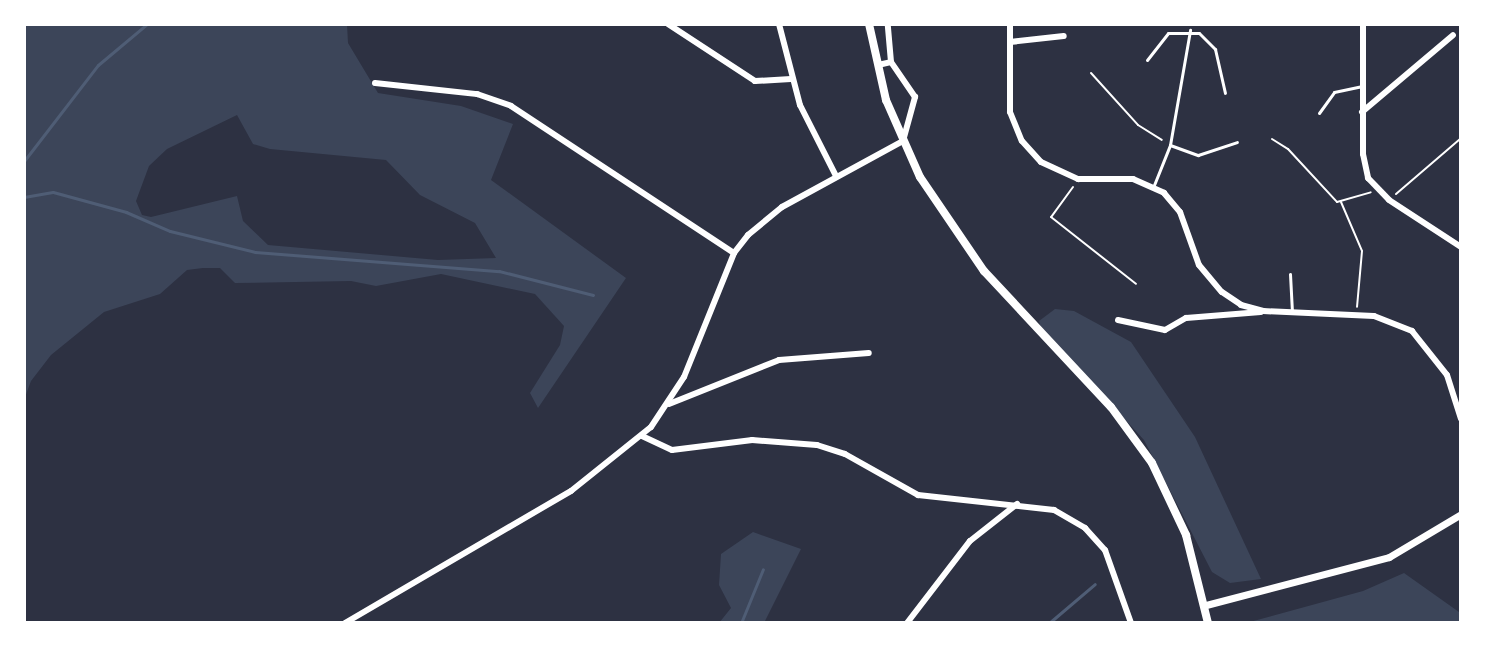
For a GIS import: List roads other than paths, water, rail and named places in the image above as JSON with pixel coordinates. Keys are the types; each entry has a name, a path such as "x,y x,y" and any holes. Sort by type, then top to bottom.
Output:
{"main road":[{"path":"869,24 876,66 903,141 967,249 1111,407 1152,463 1186,535 1206,605 1208,623"}],"street":[{"path":"668,24 755,81 791,79"},
{"path":"779,24 791,79 836,176"},
{"path":"345,623 603,469 642,436 669,404 734,253 767,218 836,176 903,141 915,97 891,62 888,24"},
{"path":"1010,24 1008,96 1022,141 1048,167 1078,179 1133,179 1154,186 1180,212 1199,265 1213,284 1241,305 1263,311 1357,313 1398,323 1422,340 1447,375 1461,419"},
{"path":"1363,24 1363,162 1377,191 1461,247"},
{"path":"1362,112 1453,35"},
{"path":"1010,42 1064,36"},
{"path":"876,66 891,62"},
{"path":"375,83 477,94 511,106 734,253"},
{"path":"1118,320 1165,330 1186,318 1238,318 1263,311"},
{"path":"669,404 779,360 869,353"},
{"path":"642,436 672,450 752,440 817,445 845,454 918,495 1054,510 1095,537 1117,574 1131,623"},
{"path":"907,623 970,541 1017,504"},
{"path":"1206,605 1389,557 1461,514"}],"lane":[{"path":"1154,186 1170,145 1190,30"},
{"path":"1147,60 1165,35 1190,30 1211,42 1225,93"},
{"path":"1319,113 1334,92 1362,86"},
{"path":"1170,145 1204,155 1237,142"},
{"path":"1290,274 1292,313"}],"waterway":[{"path":"24,161 98,65 147,24"},
{"path":"24,197 53,192 126,212 170,231 255,252 499,271 593,295"},
{"path":"741,623 763,569"},
{"path":"1049,623 1095,584"}]}
